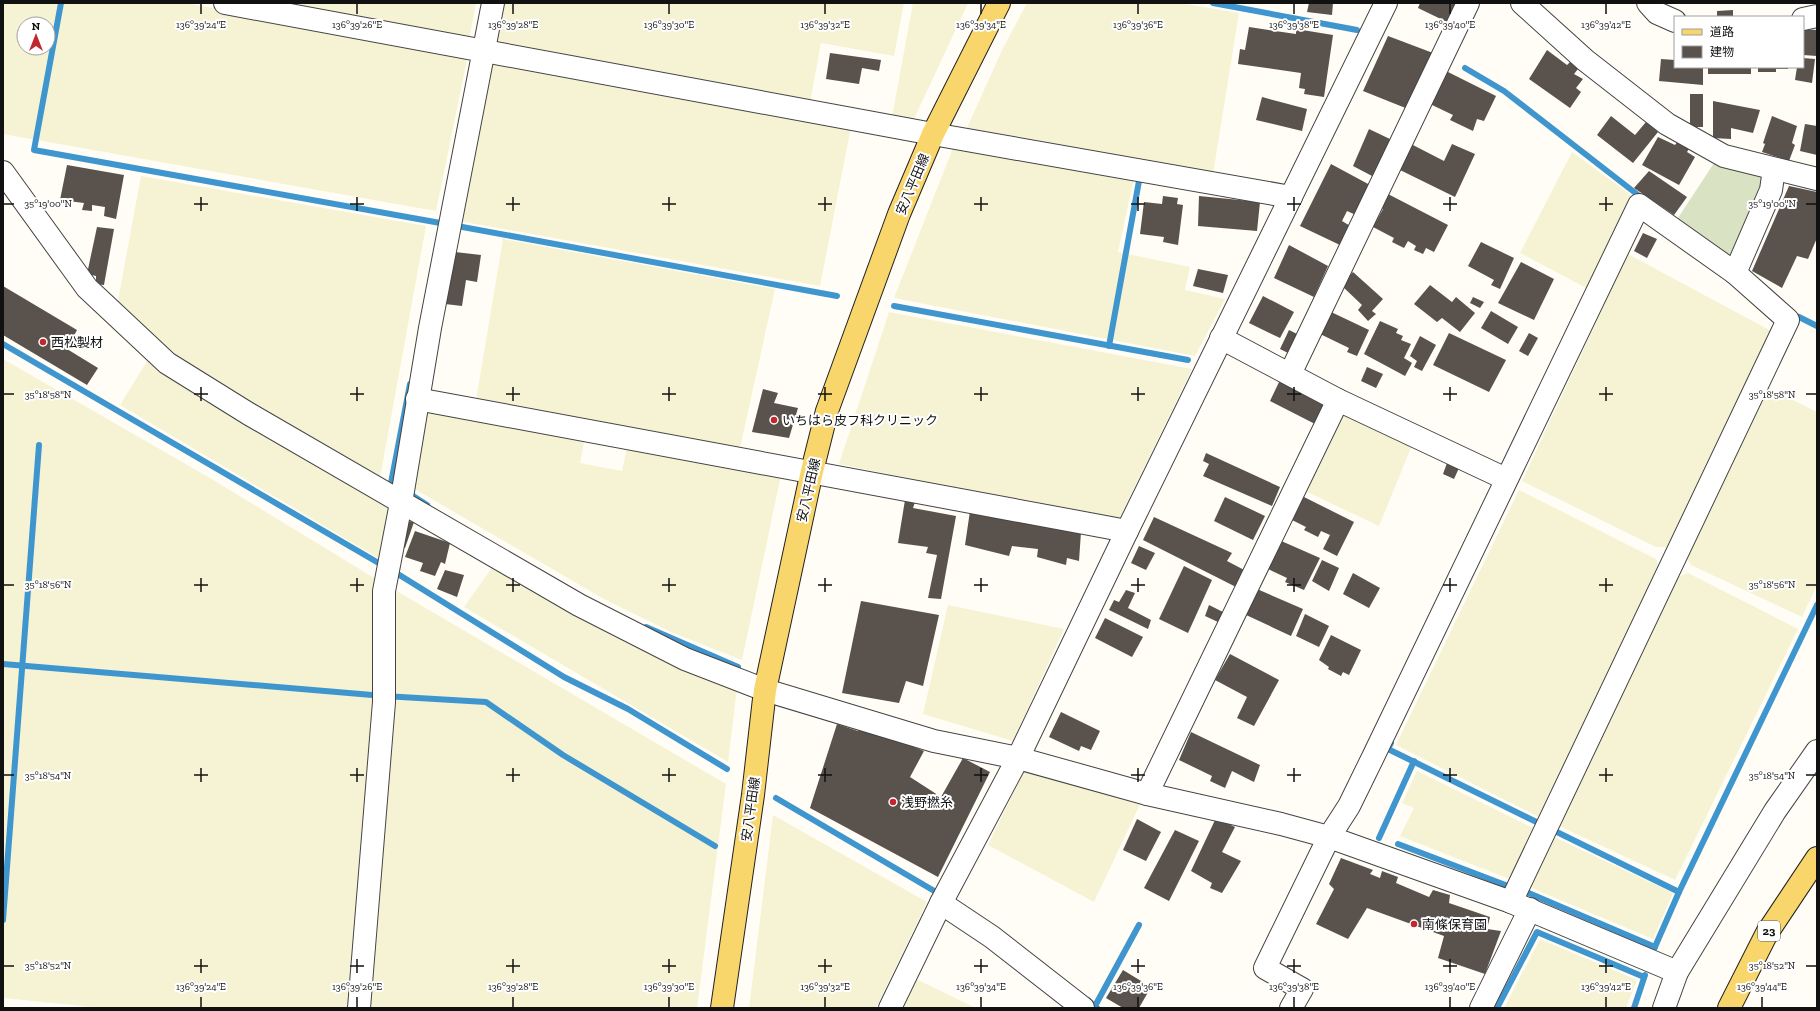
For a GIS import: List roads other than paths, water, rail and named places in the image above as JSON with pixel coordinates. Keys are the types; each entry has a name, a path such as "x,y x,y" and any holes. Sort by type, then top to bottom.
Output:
{"main road":[{"name":"安八平田線","path":"722,1008 753,795 765,690 812,471 827,411 899,214 933,134 1000,3"},
{"name":"23","path":"1729,1008 1767,933 1817,858"}],"street":[{"path":"225,3 933,134 1291,197"},
{"path":"359,1008 384,702 384,591 401,503 417,398 494,3"},
{"path":"890,1008 941,903 1018,758 1221,338 1386,3"},
{"path":"1290,374 1468,3"},
{"path":"1648,3 1657,13 1674,21"},
{"path":"1525,4 1585,60 1667,124 1724,156 1817,179"},
{"path":"1804,19 1817,16"},
{"path":"1735,273 1771,190 1774,169"},
{"path":"3,172 87,288 167,363 249,414 579,605 685,659 765,690 934,741 1018,758 1147,794 1281,824 1328,837 1520,905 1677,972"},
{"path":"1291,1008 1302,989 1265,968 1328,837 1352,799 1639,205 1735,273 1788,320 1520,905 1481,1008"},
{"path":"1221,338 1338,400 1506,480"},
{"path":"417,398 1127,531"},
{"path":"1147,794 1338,400"},
{"path":"1664,1008 1677,972 1775,811 1817,751"},
{"path":"941,903 992,937 1083,1008"}],"waterway":[{"path":"61,3 34,150 446,224"},
{"path":"1213,3 1357,30"},
{"path":"1465,68 1504,91 1638,195"},
{"path":"1109,346 1139,181"},
{"path":"457,226 837,296"},
{"path":"894,306 1188,360"},
{"path":"1799,317 1817,326"},
{"path":"3,344 382,565"},
{"path":"396,486 391,483 410,384"},
{"path":"3,920 39,445"},
{"path":"410,494 427,505"},
{"path":"393,571 564,677 628,709 727,769"},
{"path":"1654,949 1679,892 1817,605"},
{"path":"646,627 738,667"},
{"path":"3,664 384,696 486,702 563,755 715,846"},
{"path":"1391,743 1388,749 1679,892"},
{"path":"1379,838 1414,761"},
{"path":"776,798 936,892"},
{"path":"1398,844 1508,886"},
{"path":"1524,891 1655,947"},
{"path":"1095,1006 1139,925"},
{"path":"1497,1008 1537,932 1644,977"},
{"path":"1634,1008 1645,975"},
{"path":"1088,1000 1097,1008"}],"place":[{"name":"西松製材","path":"43,342"},
{"name":"いちはら皮フ科クリニック","path":"774,420"},
{"name":"浅野撚糸","path":"893,802"},
{"name":"南條保育園","path":"1414,924"}]}
